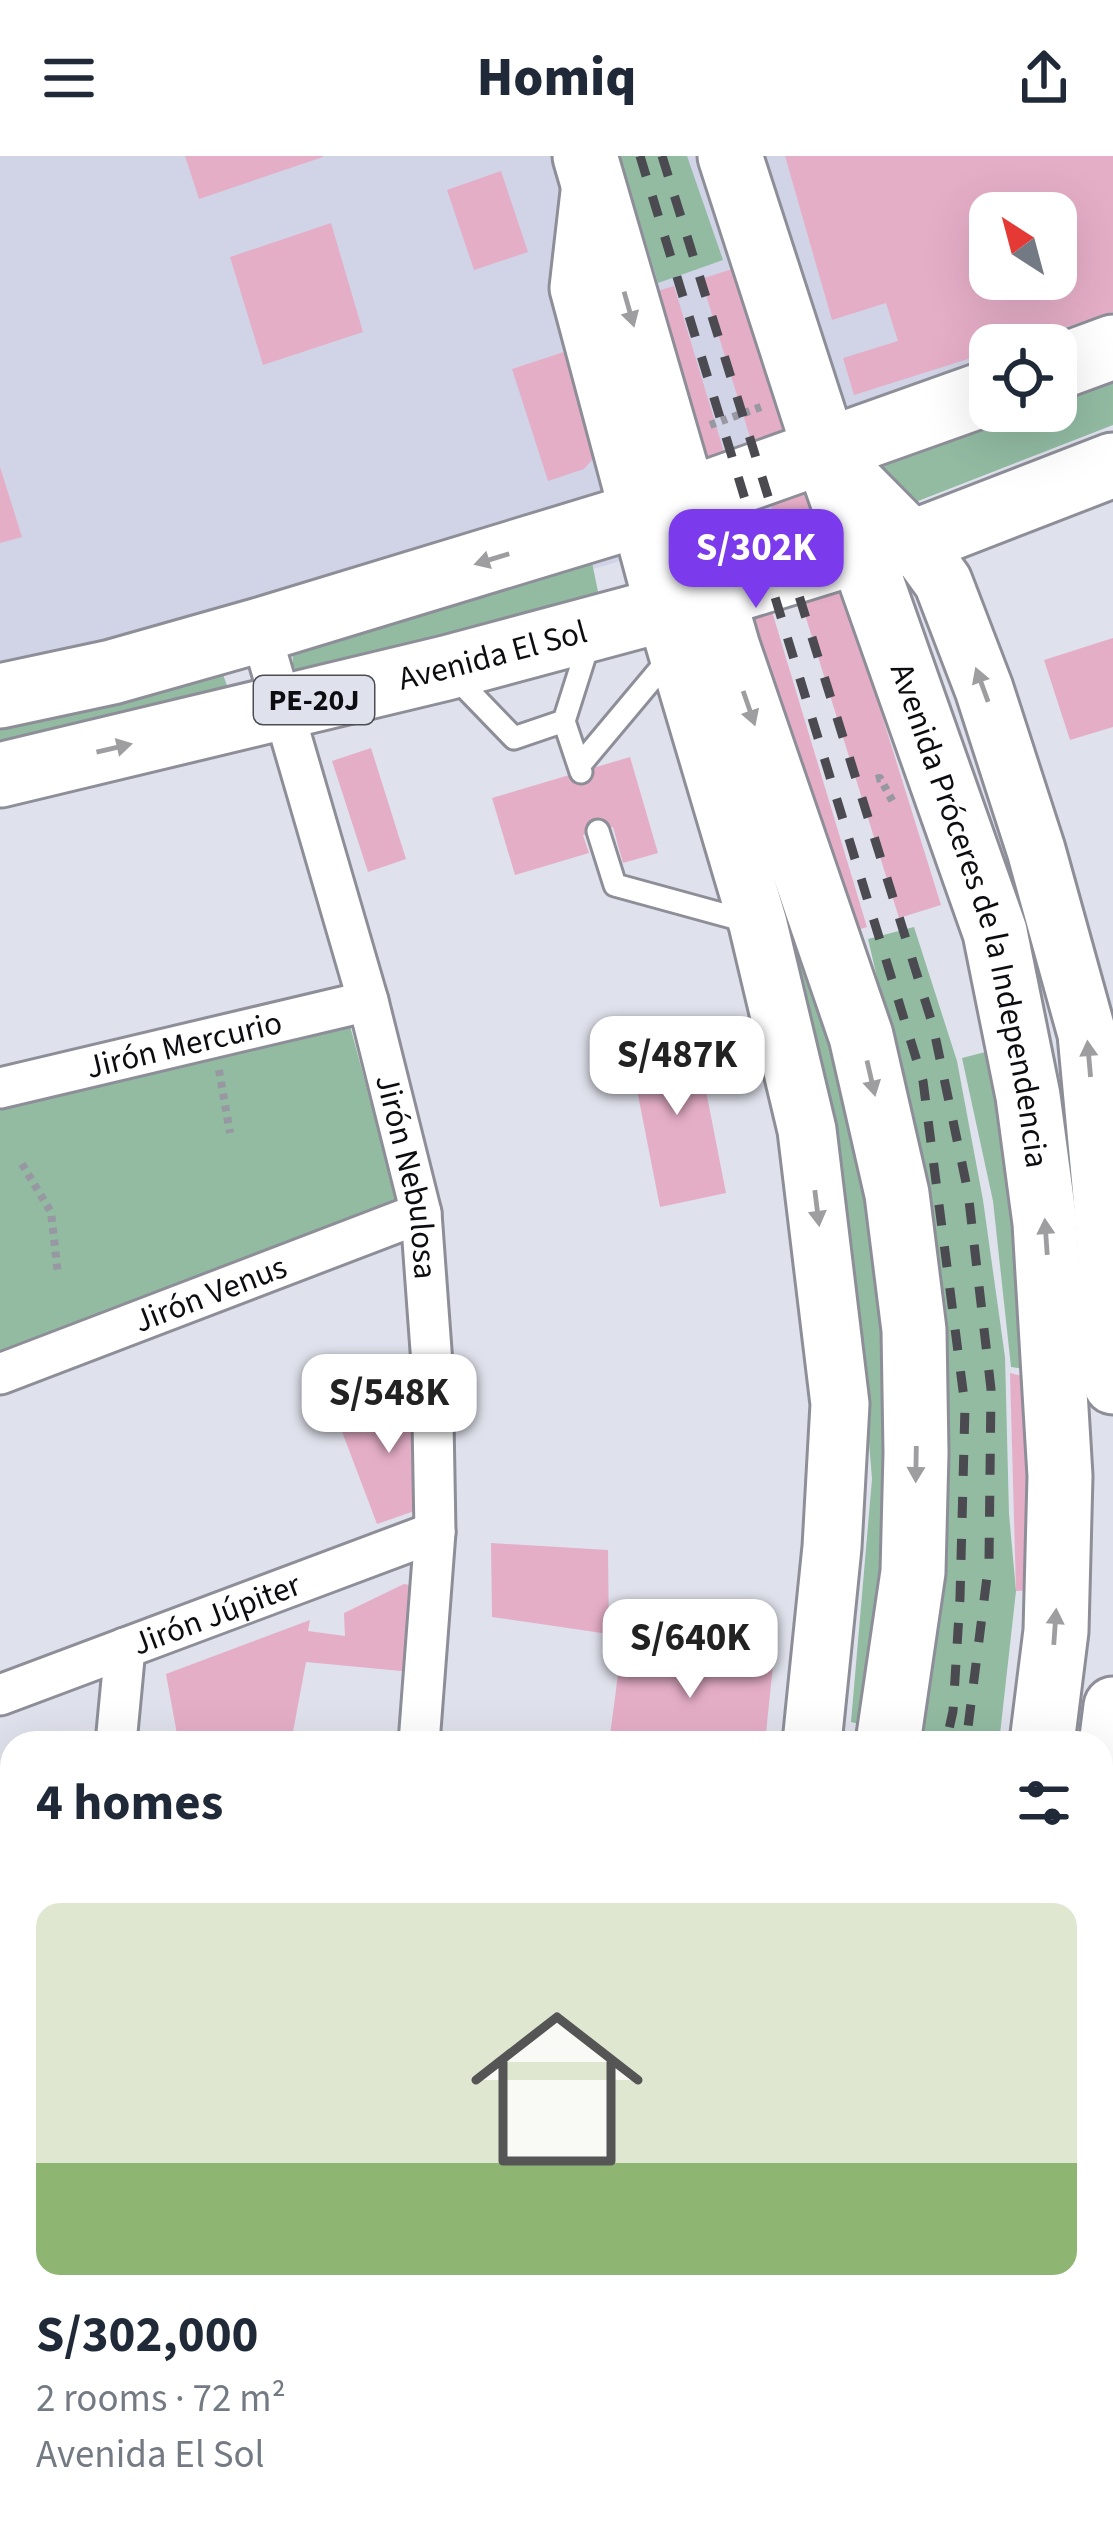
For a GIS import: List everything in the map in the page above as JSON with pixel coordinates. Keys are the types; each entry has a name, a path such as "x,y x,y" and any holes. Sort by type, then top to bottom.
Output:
{"main road":[{"name":"Avenida Próceres de la Independencia","path":"730,156 826,453 887,546 995,932 1028,1096 1045,1222 1060,1476 1056,1631 1044,1731"},
{"path":"588,168 685,619 807,1130 840,1404 832,1547 813,1731"},
{"path":"1077,360 1113,347"},
{"name":"PE-20J","path":"0,696 112,672 260,630 662,507 969,400"},
{"name":"Avenida El Sol","path":"0,776 446,668 595,626 685,619 1113,465"},
{"name":"Avenida Próceres de la Independencia","path":"887,546 943,582 984,689 1036,850 1087,1034 1105,1228 1113,1385"},
{"path":"685,619 861,1036 897,1194 914,1330 916,1453 913,1572 890,1731"}],"street":[{"name":"Jirón Nebulosa","path":"260,630 368,1001 421,1213 432,1364 434,1532 419,1731"},
{"name":"Jirón Mercurio","path":"0,1088 368,1001"},
{"name":"Jirón Venus","path":"0,1374 421,1213"},
{"name":"Jirón Júpiter","path":"0,1695 434,1532"},
{"path":"117,1731 125,1648"}],"lane":[{"path":"595,626 563,721 580,769 685,619"},
{"path":"446,668 514,738 563,721"},
{"path":"598,831 615,885 758,924"}],"path":[{"path":"691,431 769,405"},
{"path":"876,779 880,778 893,802"},
{"path":"218,1064 230,1133"},
{"path":"22,1164 51,1212 58,1274"}],"shaded area":[{"path":"0,156 1113,156 1113,400 1077,414 1077,324 969,324 969,432 1032,432 919,477 436,613 0,727"}],"green space":[{"path":"620,156 687,156 723,260 658,283"},
{"path":"1113,375 1113,425 890,512 877,468 969,432 1077,432 1077,390"},
{"path":"588,543 602,611 303,684 293,665 292,641"},
{"path":"222,672 231,696 0,759 0,711"},
{"path":"724,695 850,1071 906,1439 879,1729 851,1722 872,1479 859,1318 823,1096"},
{"path":"914,927 957,1061 983,1200 1005,1357 1016,1591 1000,1731 908,1731 892,1041 868,939"},
{"path":"350,1026 401,1214 0,1355 0,1108"},
{"path":"993,1050 1036,1371 1011,1367 993,1201 962,1058"}],"building":[{"path":"185,156 323,156 323,157 199,199"},
{"path":"785,156 1113,156 1113,312 1076,324 969,324 969,359 854,395 843,358 898,341 886,303 832,320"},
{"path":"501,171 528,252 474,270 447,190"},
{"path":"331,223 363,332 263,365 230,257"},
{"path":"742,266 941,905 899,918 701,279"},
{"path":"674,286 867,927 837,936 644,295"},
{"path":"573,349 604,446 584,469 548,481 512,369"},
{"path":"0,467 22,537 0,543"},
{"path":"1113,638 1113,727 1070,740 1044,660"},
{"path":"371,748 406,859 368,872 332,761"},
{"path":"630,757 658,853 623,863 613,827 583,835 589,853 515,875 492,798"},
{"path":"694,1030 726,1193 660,1207 628,1044"},
{"path":"1010,1373 1038,1380 1043,1590 1016,1591"},
{"path":"417,1389 426,1507 377,1524 338,1421"},
{"path":"491,1543 608,1550 609,1634 492,1617"},
{"path":"404,1584 414,1586 412,1672 306,1662 293,1731 176,1731 166,1674 310,1620 308,1631 345,1636 344,1613"},
{"path":"621,1652 773,1665 766,1731 611,1731"}],"railway":[{"path":"640,156 923,1081 965,1406 960,1598 949,1731"},
{"path":"662,156 933,1026 968,1192 991,1389 989,1561 968,1731"}]}
